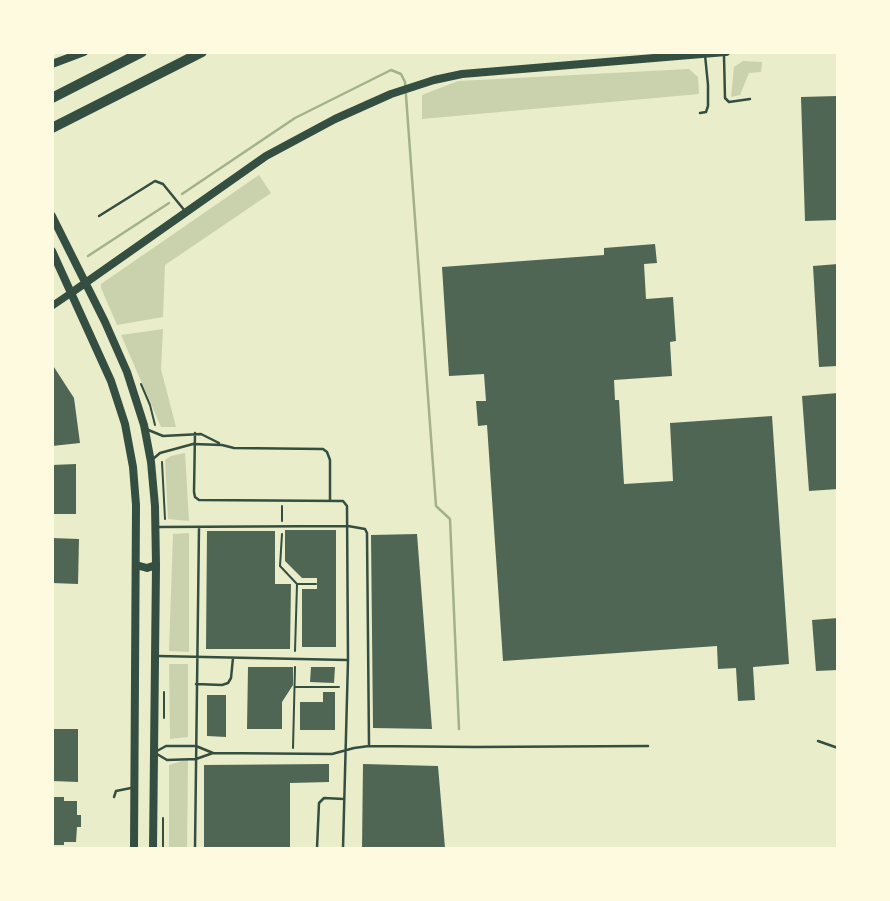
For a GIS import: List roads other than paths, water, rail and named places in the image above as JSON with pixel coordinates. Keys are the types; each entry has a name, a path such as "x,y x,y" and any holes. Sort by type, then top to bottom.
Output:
{"highway":[{"path":"52,98 142,52"},
{"path":"52,128 202,52"}],"main road":[{"path":"52,64 84,52"},
{"path":"71,293 289,142 391,94 462,74 625,56 725,53"},
{"path":"52,216 105,321 134,389 151,462 156,565 153,849"},
{"path":"52,251 118,401 131,450 136,505 134,849"},
{"path":"89,331 94,323 105,321"},
{"path":"136,565 146,568 156,565"},
{"path":"135,623 145,617 155,623"}],"street":[{"path":"52,306 71,293"}],"lane":[{"path":"725,53 725,98 729,102 750,99"},
{"path":"700,113 706,112 708,106 705,54"},
{"path":"99,216 155,181 163,184 185,212"},
{"path":"145,428 163,436 195,433 208,436 222,445"},
{"path":"195,433 194,492 199,500 342,501 347,506 348,660 343,849"},
{"path":"151,462 160,453 195,444 234,448 324,450 330,460 330,502"},
{"path":"155,527 363,527 367,533 369,746"},
{"path":"195,849 199,527"},
{"path":"155,656 348,660"},
{"path":"196,684 228,683 231,680 233,658"},
{"path":"818,741 838,748"},
{"path":"154,752 166,746 196,746 214,754"},
{"path":"154,752 167,760 196,759 214,754 332,754 369,746 648,746"},
{"path":"114,797 116,791 135,787"},
{"path":"317,849 319,803 324,798 344,799"}],"waterway":[{"path":"182,194 295,118 391,70 401,74 405,82 436,506 450,519 459,729"},
{"path":"88,256 169,203"}]}
